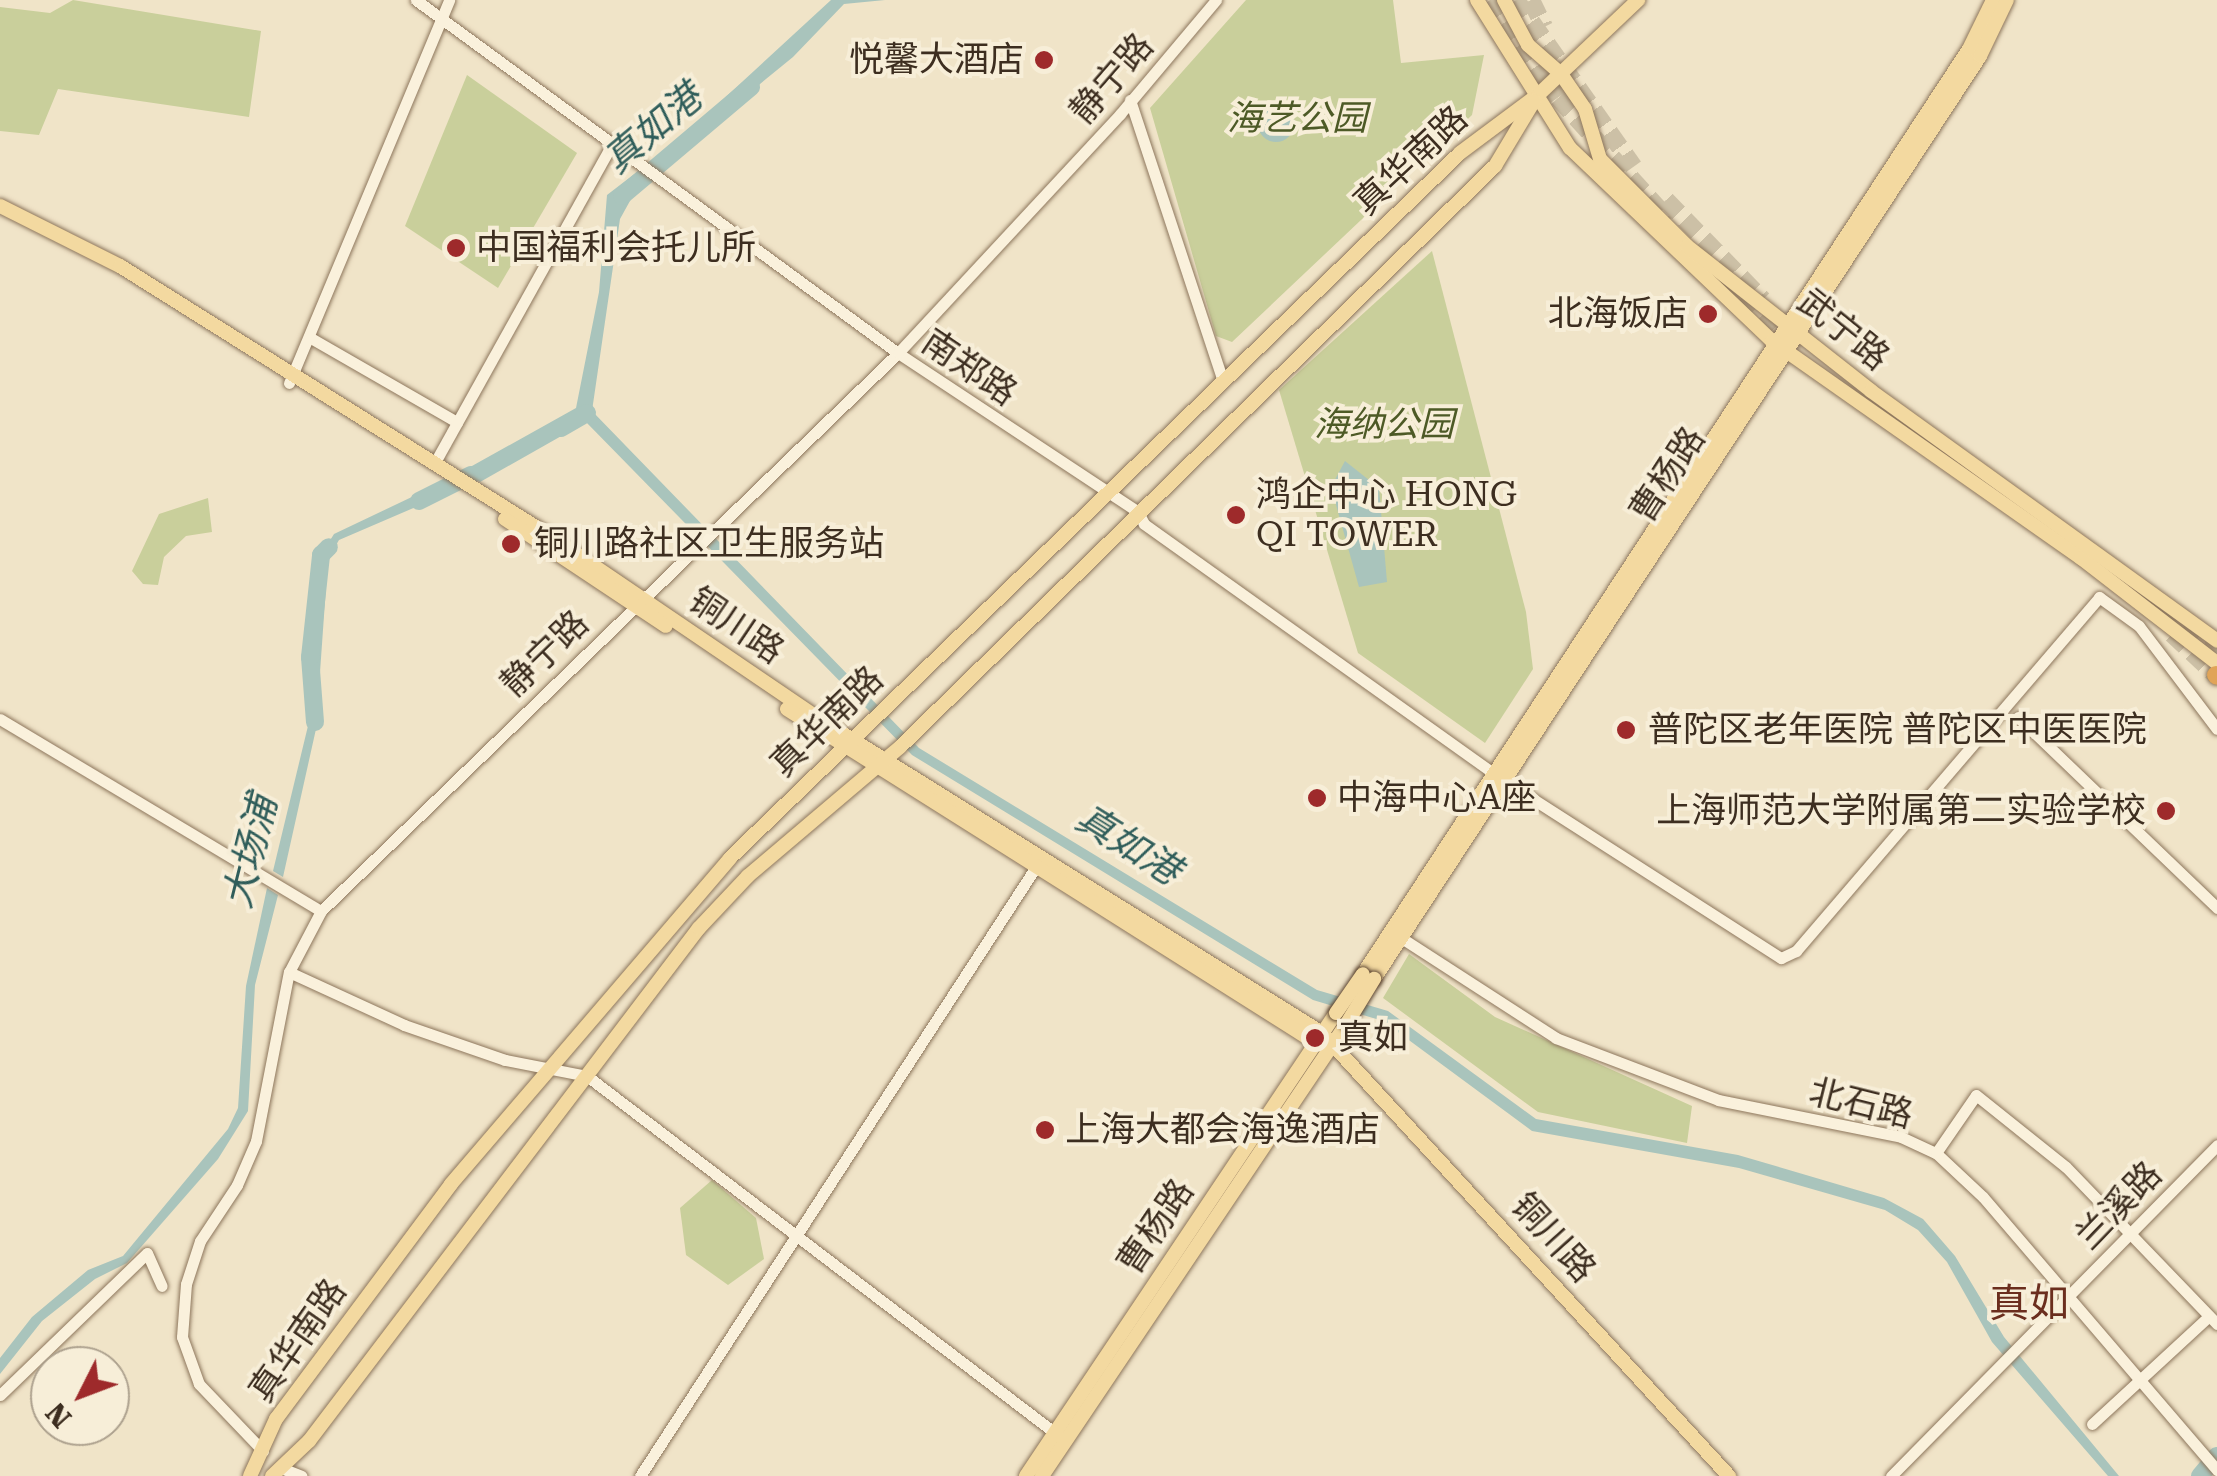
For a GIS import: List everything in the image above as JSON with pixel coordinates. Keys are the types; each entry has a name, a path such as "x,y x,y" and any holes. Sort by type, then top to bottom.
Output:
{"main road":[{"name":"武宁路","path":"1477,0 1570,148 1778,346 2082,558 2216,671"},
{"name":"武宁路","path":"1504,0 1528,45 1560,74 1584,110 1600,159 1687,246 1797,333 2217,641"},
{"name":"真华南路","path":"255,1467 276,1419 394,1259 680,912 846,743 1460,153 1538,94 1638,0"},
{"name":"曹杨路","path":"1026,1476 1060,1437 1323,1040 1342,1018 1778,346 1785,322 1969,49 1993,0"},
{"name":"曹杨路","path":"1778,346 1797,333 1980,56 2006,0"},
{"name":"真华南路","path":"277,1472 309,1441 700,928 878,762 900,747 1495,166 1538,94"},
{"name":"铜川路","path":"0,206 120,266 639,602 846,743 1323,1040 1729,1476"},
{"name":"铜川路","path":"0,214 116,274 434,464 445,476"},
{"name":"曹杨路","path":"1042,1476 1060,1437"}],"street":[{"name":"南郑路","path":"416,0 635,156 898,352 1138,512 1144,524 1498,777 1781,958 1796,952 2099,597 2139,626 2217,729"},
{"path":"291,379 449,0"},
{"name":"静宁路","path":"255,1467 229,1422 199,1384 182,1336 186,1284 200,1241 237,1185 256,1141 289,972 321,911 700,539 898,352 1130,100 1216,0"},
{"path":"1130,100 1223,380"},
{"path":"434,464 614,141"},
{"path":"309,337 457,422"},
{"path":"2018,717 2217,908"},
{"path":"0,718 321,911"},
{"path":"640,1476 1038,863"},
{"name":"北石路","path":"1396,934 1556,1038 1718,1100 1901,1137 1936,1153 1983,1197 2066,1299 2217,1470"},
{"path":"289,972 404,1025 547,1069 587,1076 1060,1437"},
{"path":"1936,1153 1976,1096 2038,1141 2213,1320 2092,1424"},
{"name":"兰溪路","path":"1891,1476 2217,1145"},
{"path":"0,1395 147,1253 162,1286"},
{"path":"277,1472 302,1476"}],"green space":[{"path":"73,0 261,31 249,117 58,89 39,135 0,131 0,7 50,13"},
{"name":"海艺公园","path":"1246,0 1393,0 1401,63 1484,55 1472,115 1232,342 1216,336 1150,108"},
{"path":"467,75 577,153 498,288 405,226"},
{"name":"海纳公园","path":"1432,251 1526,612 1533,669 1485,743 1358,653 1279,390"},
{"path":"208,498 212,532 186,536 164,557 158,585 143,584 132,571 159,514"},
{"path":"1409,954 1495,1017 1692,1106 1687,1143 1538,1112 1383,998"},
{"path":"712,1180 756,1218 764,1259 728,1285 686,1255 680,1208"}],"water":[{"path":"831,0 885,0 844,4 793,57 641,181 620,219 592,411 919,748 1317,990 1388,1011 1536,1119 1738,1155 1884,1198 1923,1219 1955,1256 2004,1337 2119,1476 2108,1476 1992,1342 1947,1262 1918,1230 1885,1210 1739,1168 1532,1131 1383,1021 1313,1000 912,755 586,422 480,482 463,471 576,408 599,292 607,195 681,138"},
{"path":"1276,106 1289,111 1294,124 1289,137 1276,142 1263,137 1258,124 1263,111"},
{"path":"1345,461 1379,488 1387,582 1359,587 1331,487"},
{"path":"439,491 446,494 339,540 328,559 316,729 283,877 273,871 314,701 310,657 321,555 334,534 416,495"},
{"path":"267,888 278,895 255,985 248,1111 218,1159 127,1263 95,1279 42,1321 0,1374 0,1358 32,1317 88,1270 123,1256 228,1129 238,1108 246,986"}],"waterway":[{"name":"真如港","path":"622,196 751,87"},
{"name":"大场浦","path":"561,428 587,413"},
{"name":"大场浦","path":"419,501 471,475"},
{"name":"大场浦","path":"315,722 310,657 321,555 329,547"},
{"path":"2200,1476 2217,1456"}],"tunnel":[{"path":"1490,0 1558,98 1669,220"},
{"path":"1516,0 1634,167"},
{"path":"1531,0 1544,27"},
{"path":"1666,200 1763,300"},
{"path":"1743,296 1792,345"},
{"path":"2163,609 2217,652"},
{"path":"2172,634 2216,675"}],"place":[{"name":"悦馨大酒店","path":"1044,60"},
{"name":"中国福利会托儿所","path":"456,248"},
{"name":"北海饭店","path":"1708,314"},
{"name":"鸿企中心 HONG QI TOWER","path":"1236,515"},
{"name":"铜川路社区卫生服务站","path":"511,544"},
{"name":"普陀区老年医院 普陀区中医医院","path":"1626,730"},
{"name":"中海中心A座","path":"1317,798"},
{"name":"上海师范大学附属第二实验学校","path":"2166,811"},
{"name":"真如","path":"1315,1038"},
{"name":"上海大都会海逸酒店","path":"1045,1130"}],"district":[{"name":"真如","path":"2029,1304"}]}
